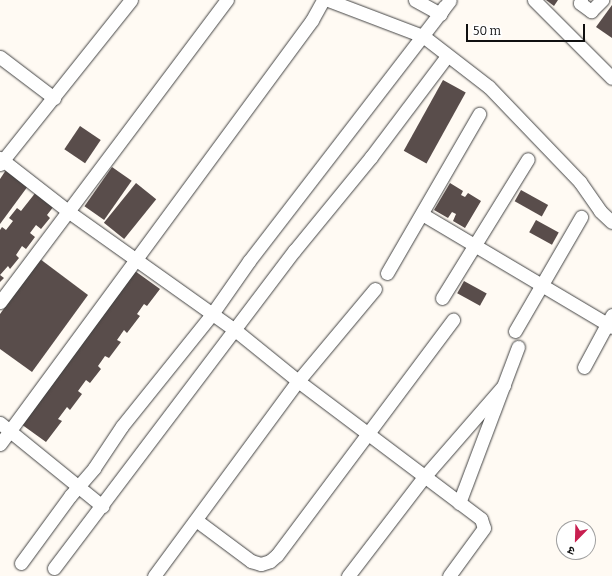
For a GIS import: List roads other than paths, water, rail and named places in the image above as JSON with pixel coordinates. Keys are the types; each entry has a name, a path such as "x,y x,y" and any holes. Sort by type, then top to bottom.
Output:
{"street":[{"path":"131,0 54,98 1,161 69,212 235,330 298,381 481,519 484,528 449,576"},
{"path":"0,302 227,0"},
{"path":"0,444 312,20 323,0"},
{"path":"328,0 423,36 489,87 580,182 600,211 612,222"},
{"path":"415,0 440,14"},
{"path":"440,14 447,0"},
{"path":"21,563 122,426 212,314 249,261 450,0"},
{"path":"534,0 612,78"},
{"path":"581,0 580,3 591,11 602,0"},
{"path":"54,568 235,330 447,56"},
{"path":"0,57 54,98"},
{"path":"387,273 479,114"},
{"path":"442,298 528,159"},
{"path":"422,214 542,285 610,322 584,367"},
{"path":"515,331 581,217"},
{"path":"154,576 298,381 375,289"},
{"path":"196,520 251,561 261,564 270,561 277,555 453,320"},
{"path":"459,503 518,347"},
{"path":"348,576 424,477 504,385"},
{"path":"0,423 102,506"}]}
